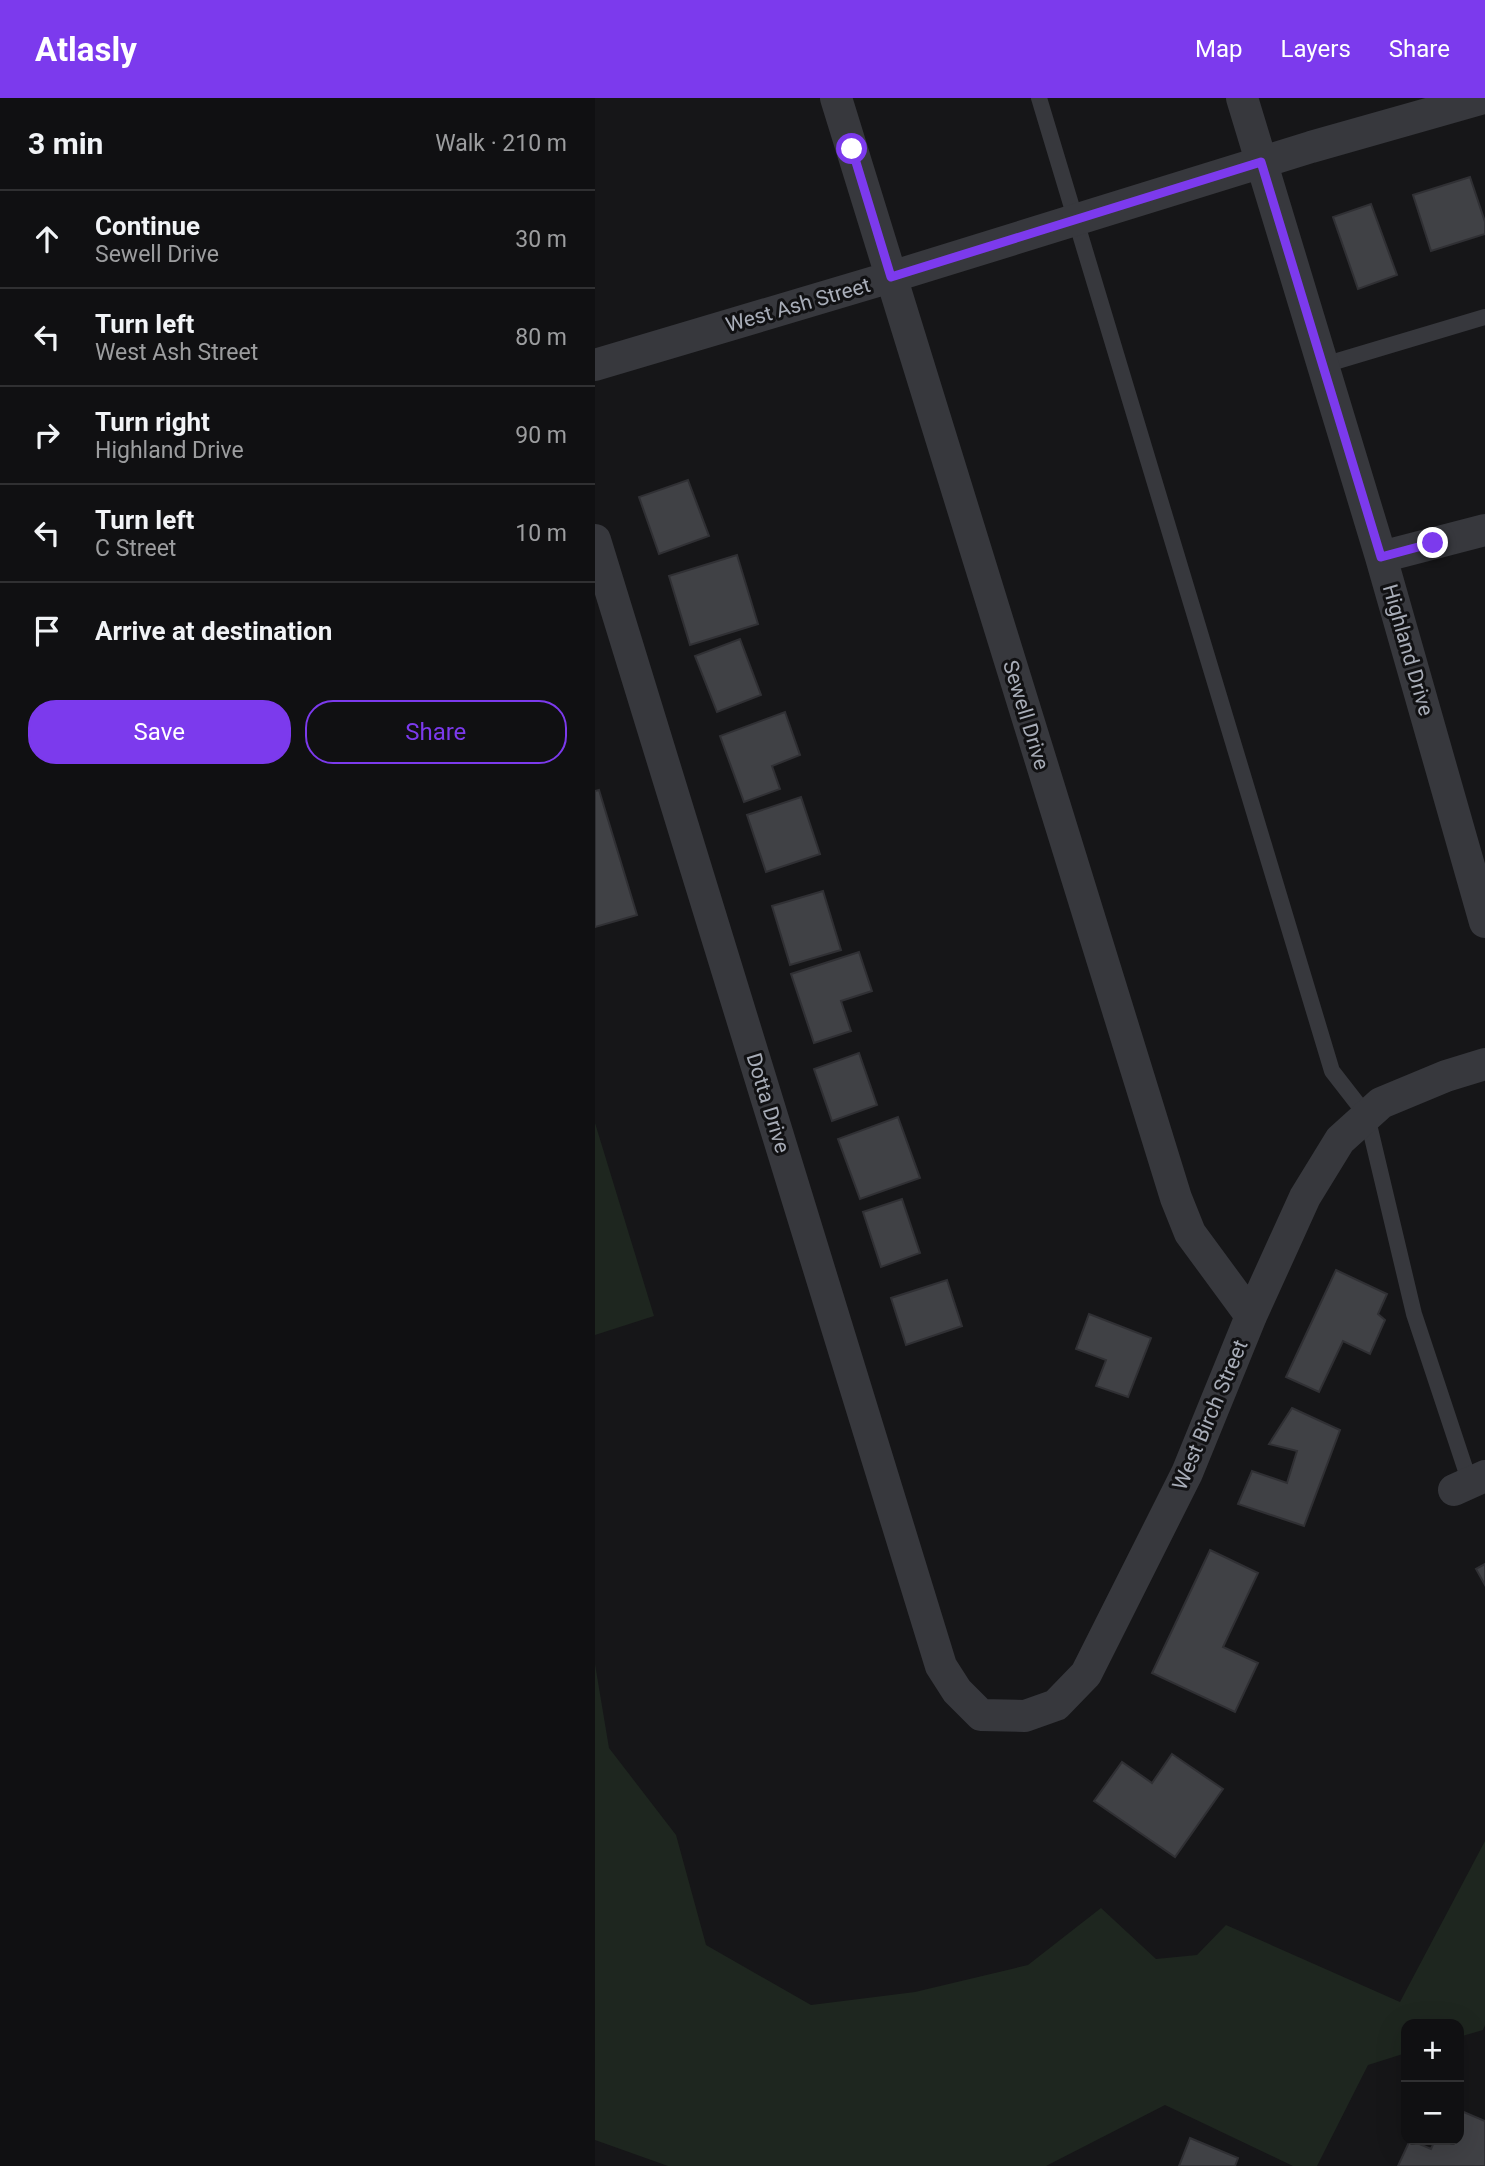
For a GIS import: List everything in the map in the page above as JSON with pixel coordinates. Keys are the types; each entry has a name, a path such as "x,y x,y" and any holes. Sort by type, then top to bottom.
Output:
{"street":[{"name":"Sewell Drive","path":"836,98 1176,1198 1190,1233 1251,1316"},
{"name":"Highland Drive","path":"1242,98 1381,557 1485,922"},
{"name":"West Ash Street","path":"595,365 891,277 1261,162 1484,98"},
{"path":"1381,557 1485,530"},
{"name":"Dotta Drive","path":"595,540 941,1666"},
{"name":"West Birch Street","path":"941,1666 957,1691 981,1715 1008,1717 1025,1716 1056,1705 1086,1674 1187,1473 1251,1316 1305,1197 1340,1140 1381,1103 1446,1076 1485,1064"}],"lane":[{"path":"1039,98 1332,1071 1367,1115 1414,1314 1470,1483"},
{"path":"1324,365 1485,317"}],"shaded area":[{"path":"595,1123 654,1316 595,1335"},
{"path":"595,1664 609,1748 676,1835 706,1945 811,2005 915,1992 1028,1965 1101,1908 1156,1959 1197,1955 1226,1925 1400,2002 1485,1841 1483,2030 1464,2036 1464,2019 1401,2019 1401,2055 1368,2065 1317,2166 1293,2166 1165,2105 1046,2166 668,2166 595,2140"}],"building":[{"path":"1470,177 1485,222 1485,234 1431,251 1413,195"},
{"path":"1371,204 1397,275 1358,289 1333,217"},
{"path":"688,480 709,536 659,554 639,497"},
{"path":"737,555 758,624 690,645 669,576"},
{"path":"740,639 761,695 717,712 695,656"},
{"path":"785,712 800,755 772,766 780,789 744,802 720,736"},
{"path":"599,790 637,915 595,927 595,791"},
{"path":"801,797 820,854 766,872 747,815"},
{"path":"823,891 841,950 790,965 772,906"},
{"path":"859,952 872,991 841,1001 851,1031 814,1043 791,974"},
{"path":"859,1053 877,1105 832,1121 814,1069"},
{"path":"898,1117 920,1178 860,1199 838,1139"},
{"path":"902,1199 920,1253 881,1267 863,1212"},
{"path":"1336,1270 1387,1294 1378,1314 1385,1320 1370,1354 1343,1341 1319,1392 1286,1377"},
{"path":"947,1280 962,1326 906,1345 891,1298"},
{"path":"1089,1314 1151,1338 1128,1397 1096,1386 1106,1360 1076,1349"},
{"path":"1292,1408 1340,1430 1304,1526 1238,1504 1252,1471 1287,1483 1297,1451 1269,1444"},
{"path":"1210,1550 1258,1573 1223,1647 1258,1663 1235,1712 1152,1673"},
{"path":"1485,1564 1485,1585 1476,1569"},
{"path":"1172,1754 1223,1789 1175,1857 1094,1801 1122,1762 1152,1783"},
{"path":"1464,2112 1485,2121 1485,2166 1398,2166 1408,2145 1422,2145 1431,2149 1433,2145 1464,2145"},
{"path":"1190,2138 1238,2158 1235,2166 1179,2166"}],"route":[{"path":"852,149 891,277 1261,162 1381,557 1433,543"}]}
